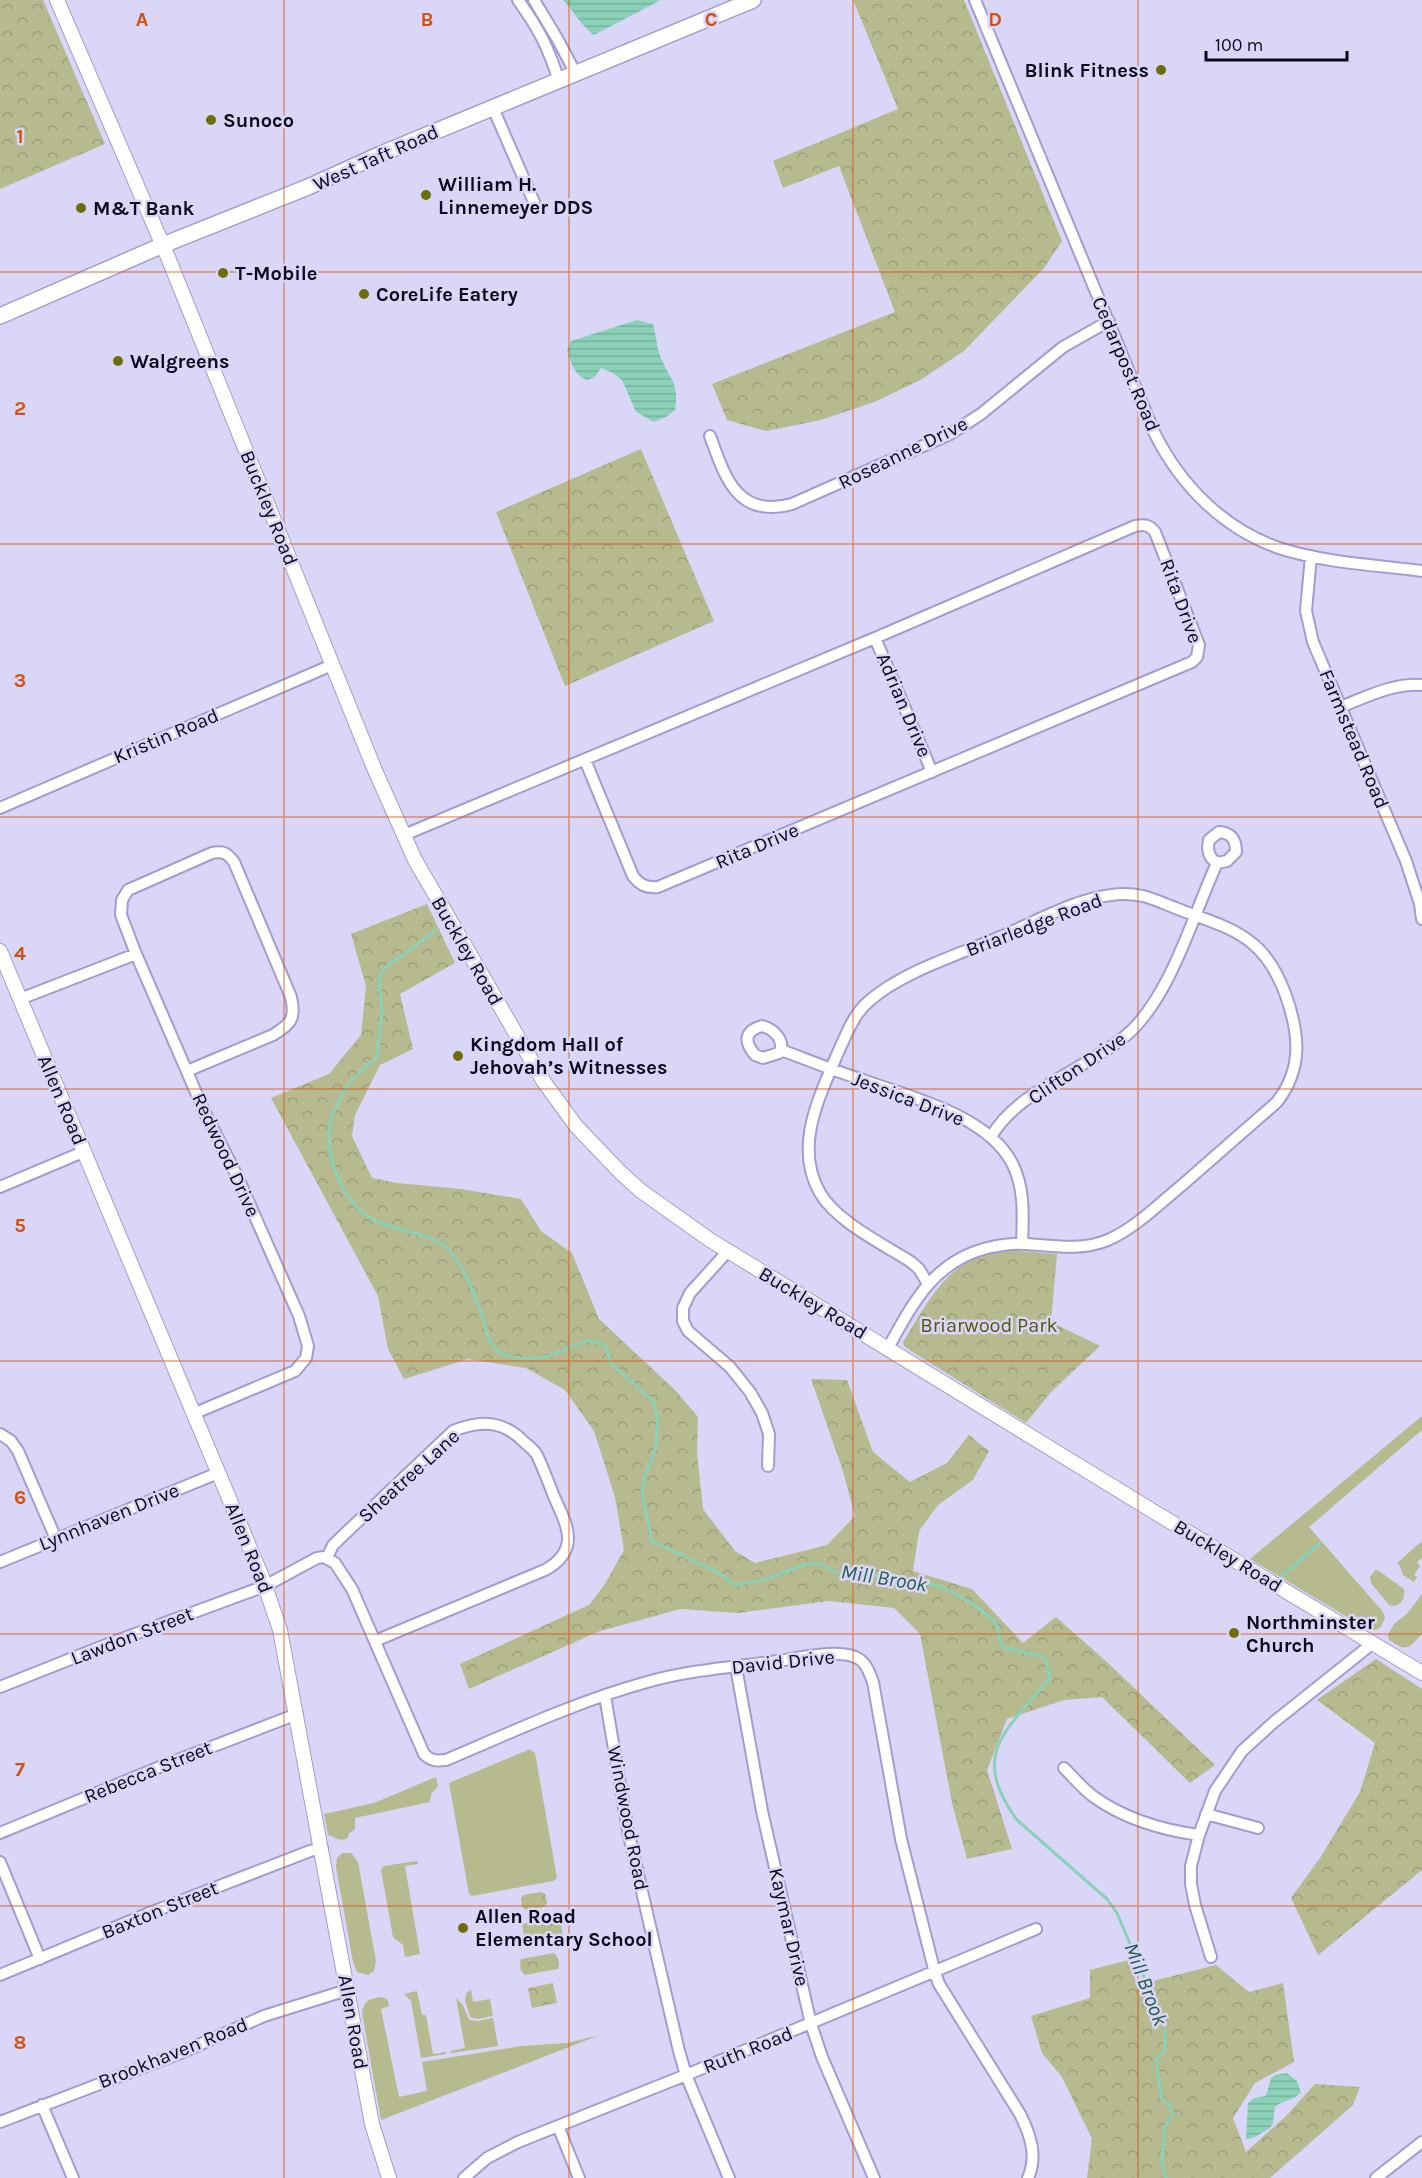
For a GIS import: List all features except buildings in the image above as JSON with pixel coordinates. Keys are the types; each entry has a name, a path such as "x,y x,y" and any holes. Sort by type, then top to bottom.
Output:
{"main road":[{"name":"West Taft Road","path":"0,316 163,245 308,188 373,158 753,0"}],"street":[{"name":"Buckley Road","path":"57,0 163,245 374,768 404,835 450,922 544,1082 576,1126 641,1191 728,1251 1422,1673"},
{"path":"518,0 538,28 549,50 559,81"},
{"path":"534,0 576,74"},
{"name":"Cedarpost Road","path":"975,0 1154,432 1181,477 1213,510 1232,524 1281,548 1311,556 1422,571"},
{"path":"493,108 534,202"},
{"name":"Roseanne Drive","path":"710,436 724,475 736,492 749,503 766,508 792,504 950,434 981,414 1063,347 1109,321"},
{"name":"Rita Drive","path":"404,835 875,638 1135,526 1144,524 1155,532 1199,645 1197,657 1183,666 696,872 648,888 639,884 633,876 585,760"},
{"name":"Farmstead Road","path":"1311,556 1306,611 1313,642 1406,861 1420,904 1422,919"},
{"name":"Adrian Drive","path":"875,638 932,772"},
{"name":"Kristin Road","path":"0,808 332,665"},
{"path":"1340,707 1388,688 1408,684 1422,685"},
{"name":"Redwood Drive","path":"187,1071 273,1035 285,1028 292,1020 294,1009 234,862 221,851 128,890 122,900 121,915 204,1112 238,1178 299,1316 308,1346 306,1358 295,1371 193,1414"},
{"name":"Clifton Drive","path":"991,1137 1005,1119 1033,1095 1099,1054 1132,1030 1155,1000 1174,965 1216,863"},
{"name":"Briarledge Road","path":"888,1348 928,1284 950,1264 968,1253 1003,1244 1084,1247 1106,1241 1127,1230 1277,1102 1284,1093 1292,1071 1298,1036 1295,1020 1281,982 1265,956 1254,944 1231,930 1146,897 1129,894 1111,895 1069,907 885,988 866,1004 850,1024 818,1099 810,1130 809,1155 820,1193 830,1206 850,1223 911,1262 919,1269 928,1284"},
{"name":"Allen Road","path":"0,951 3,968 20,999 265,1586 280,1630 372,2124 389,2178"},
{"path":"20,999 136,954"},
{"name":"Jessica Drive","path":"781,1050 950,1112 991,1137 1012,1163 1022,1191 1022,1244"},
{"path":"0,1187 83,1152"},
{"path":"728,1251 690,1293 683,1308 683,1321 688,1331 730,1367 750,1392 762,1413 769,1434 768,1466"},
{"name":"Sheatree Lane","path":"327,1558 333,1545 453,1431 475,1423 503,1426 516,1433 536,1453 563,1518 568,1536 562,1557 546,1570 375,1641"},
{"path":"0,1434 11,1441 18,1451 56,1539"},
{"name":"Lynnhaven Drive","path":"0,1562 218,1473"},
{"path":"265,1586 316,1558 327,1558"},
{"name":"David Drive","path":"327,1558 335,1563 352,1589 424,1754 430,1759 446,1760 605,1696 674,1675 838,1653 855,1657 865,1664 873,1682 901,1839 935,1973 939,1984 1020,2114 1029,2133 1033,2155 1028,2178"},
{"name":"Lawdon Street","path":"0,1687 265,1586"},
{"path":"1211,1957 1191,1884 1191,1866 1206,1814 1222,1778 1242,1751 1274,1722 1373,1643"},
{"name":"Kaymar Drive","path":"736,1667 762,1811 811,2024 822,2057 874,2178"},
{"name":"Windwood Road","path":"605,1696 628,1831 686,2075 729,2178"},
{"name":"Rebecca Street","path":"0,1833 162,1766 297,1714"},
{"path":"1064,1768 1093,1796 1116,1810 1171,1832 1199,1835"},
{"path":"1206,1814 1258,1828"},
{"name":"Baxton Street","path":"0,1975 147,1914 322,1848"},
{"path":"0,1862 40,1959"},
{"name":"Ruth Road","path":"464,2178 487,2158 518,2142 811,2024 1036,1929"},
{"name":"Brookhaven Road","path":"0,2122 183,2052 264,2016 347,1990"},
{"path":"42,2105 73,2178"},
{"path":"558,2126 579,2178"},
{"path":"1383,2176 1422,2142"}],"green space":[{"path":"0,0 43,0 105,144 0,189"},
{"path":"853,0 964,0 1062,241 1044,268 964,351 922,379 877,401 821,420 766,431 727,420 712,384 895,312 839,166 783,188 773,161 898,109"},
{"path":"641,449 714,621 565,686 496,512"},
{"path":"427,904 455,963 400,994 413,1049 380,1065 355,1115 352,1136 372,1178 521,1199 541,1231 572,1253 599,1319 675,1390 698,1417 697,1453 703,1509 735,1551 755,1563 827,1545 855,1516 843,1471 811,1379 847,1380 873,1452 910,1482 947,1463 969,1435 989,1451 973,1480 938,1505 919,1531 913,1571 972,1589 1023,1643 1056,1617 1215,1765 1190,1783 1102,1697 1064,1700 1007,1719 987,1770 1012,1849 967,1859 952,1803 920,1634 894,1608 829,1601 738,1613 681,1609 600,1631 469,1689 460,1664 589,1605 605,1584 624,1550 615,1497 594,1431 565,1390 526,1368 468,1359 404,1379 388,1349 378,1296 271,1098 329,1074 361,1035 366,986 351,934"},
{"name":"Briarwood Park","path":"1007,1250 1057,1254 1051,1322 1100,1346 1051,1392 1026,1423 911,1351 904,1346 903,1342 933,1295 956,1270 987,1254"},
{"path":"1422,1416 1422,1430 1309,1527 1383,1612 1385,1618 1380,1628 1371,1631 1250,1559"},
{"path":"1422,1541 1422,1558 1417,1562 1420,1566 1414,1575 1417,1577 1414,1582 1403,1575 1397,1563"},
{"path":"1375,1570 1404,1589 1404,1596 1399,1604 1389,1605 1371,1583 1370,1577"},
{"path":"1422,1594 1422,1634 1407,1647 1389,1640 1388,1635 1394,1624 1407,1614"},
{"path":"1376,1659 1422,1689 1422,1870 1318,1955 1291,1898 1320,1858 1360,1792 1375,1743 1317,1700"},
{"path":"528,1750 535,1753 557,1878 553,1881 472,1896 469,1894 449,1783"},
{"path":"436,1777 438,1786 431,1794 430,1802 355,1818 355,1830 343,1840 328,1835 324,1814 374,1803"},
{"path":"342,1853 351,1853 358,1862 376,1961 374,1971 368,1975 357,1972 353,1962 336,1867 337,1858"},
{"path":"417,1861 418,1864 405,1866 420,1954 405,1957 403,1945 393,1937 381,1870 384,1866"},
{"path":"541,1892 545,1894 547,1903 544,1907 526,1910 522,1907 523,1895"},
{"path":"560,1917 563,1937 525,1942 522,1924"},
{"path":"554,1953 559,1964 558,1969 525,1975 522,1972 521,1959"},
{"path":"1129,1960 1137,1985 1216,1965 1249,1992 1283,1983 1294,2062 1255,2083 1233,2118 1246,2152 1286,2116 1315,2084 1360,2087 1353,2105 1270,2178 1087,2178 1092,2139 1062,2077 1042,2053 1031,2016 1090,1998 1090,1970"},
{"path":"553,1983 557,2003 532,2008 528,1988"},
{"path":"471,1990 473,2002 490,1999 493,2016 477,2019 470,2017 465,2000 467,1992"},
{"path":"417,1991 422,2015 426,2015 433,2054 446,2052 446,2054 421,2058 411,2001 404,1994"},
{"path":"382,1997 388,2000 389,2006 381,2009 399,2097 427,2091 422,2062 522,2046 567,2043 600,2035 381,2120 362,2013 368,2001"},
{"path":"456,1998 463,2005 469,2020 493,2018 498,2046 451,2053 451,2051 465,2048"}],"shaded area":[{"path":"563,0 661,0 594,35"},
{"path":"637,320 653,324 662,361 676,392 675,410 654,422 636,412 622,380 601,368 595,377 587,380 583,378 574,368 567,351 571,341"},
{"path":"1287,2073 1297,2081 1301,2092 1275,2107 1273,2124 1269,2128 1253,2138 1246,2139 1248,2103 1254,2098 1266,2096 1271,2078"}],"waterway":[{"name":"Mill Brook","path":"438,929 386,967 380,974 382,1011 377,1057 348,1085 335,1110 329,1130 332,1158 344,1191 358,1209 376,1221 430,1238 447,1248 467,1278 481,1312 488,1338 496,1350 510,1357 535,1358 551,1355 584,1342 592,1341 605,1345 612,1364 653,1401 658,1420 656,1447 644,1479 642,1494 652,1541 717,1572 735,1585 760,1581 807,1564 819,1564 844,1575 871,1573 886,1580 917,1581 941,1587 972,1603 993,1620 1004,1648 1045,1657 1050,1678 1008,1728 999,1743 995,1759 996,1776 1003,1797 1017,1820 1107,1899 1117,1913 1165,2027 1165,2050 1156,2060 1161,2097 1170,2105 1173,2113 1165,2127 1162,2162 1166,2178"},
{"path":"1282,1576 1320,1543"}],"place":[{"name":"Blink Fitness","path":"1161,70"},
{"name":"Sunoco","path":"211,120"},
{"name":"William H. Linnemeyer DDS","path":"426,195"},
{"name":"M&T Bank","path":"81,208"},
{"name":"T-Mobile","path":"223,273"},
{"name":"CoreLife Eatery","path":"364,294"},
{"name":"Walgreens","path":"118,361"},
{"name":"Kingdom Hall of Jehovah’s Witnesses","path":"458,1056"},
{"name":"Northminster Church","path":"1234,1633"},
{"name":"Allen Road Elementary School","path":"463,1928"}]}
